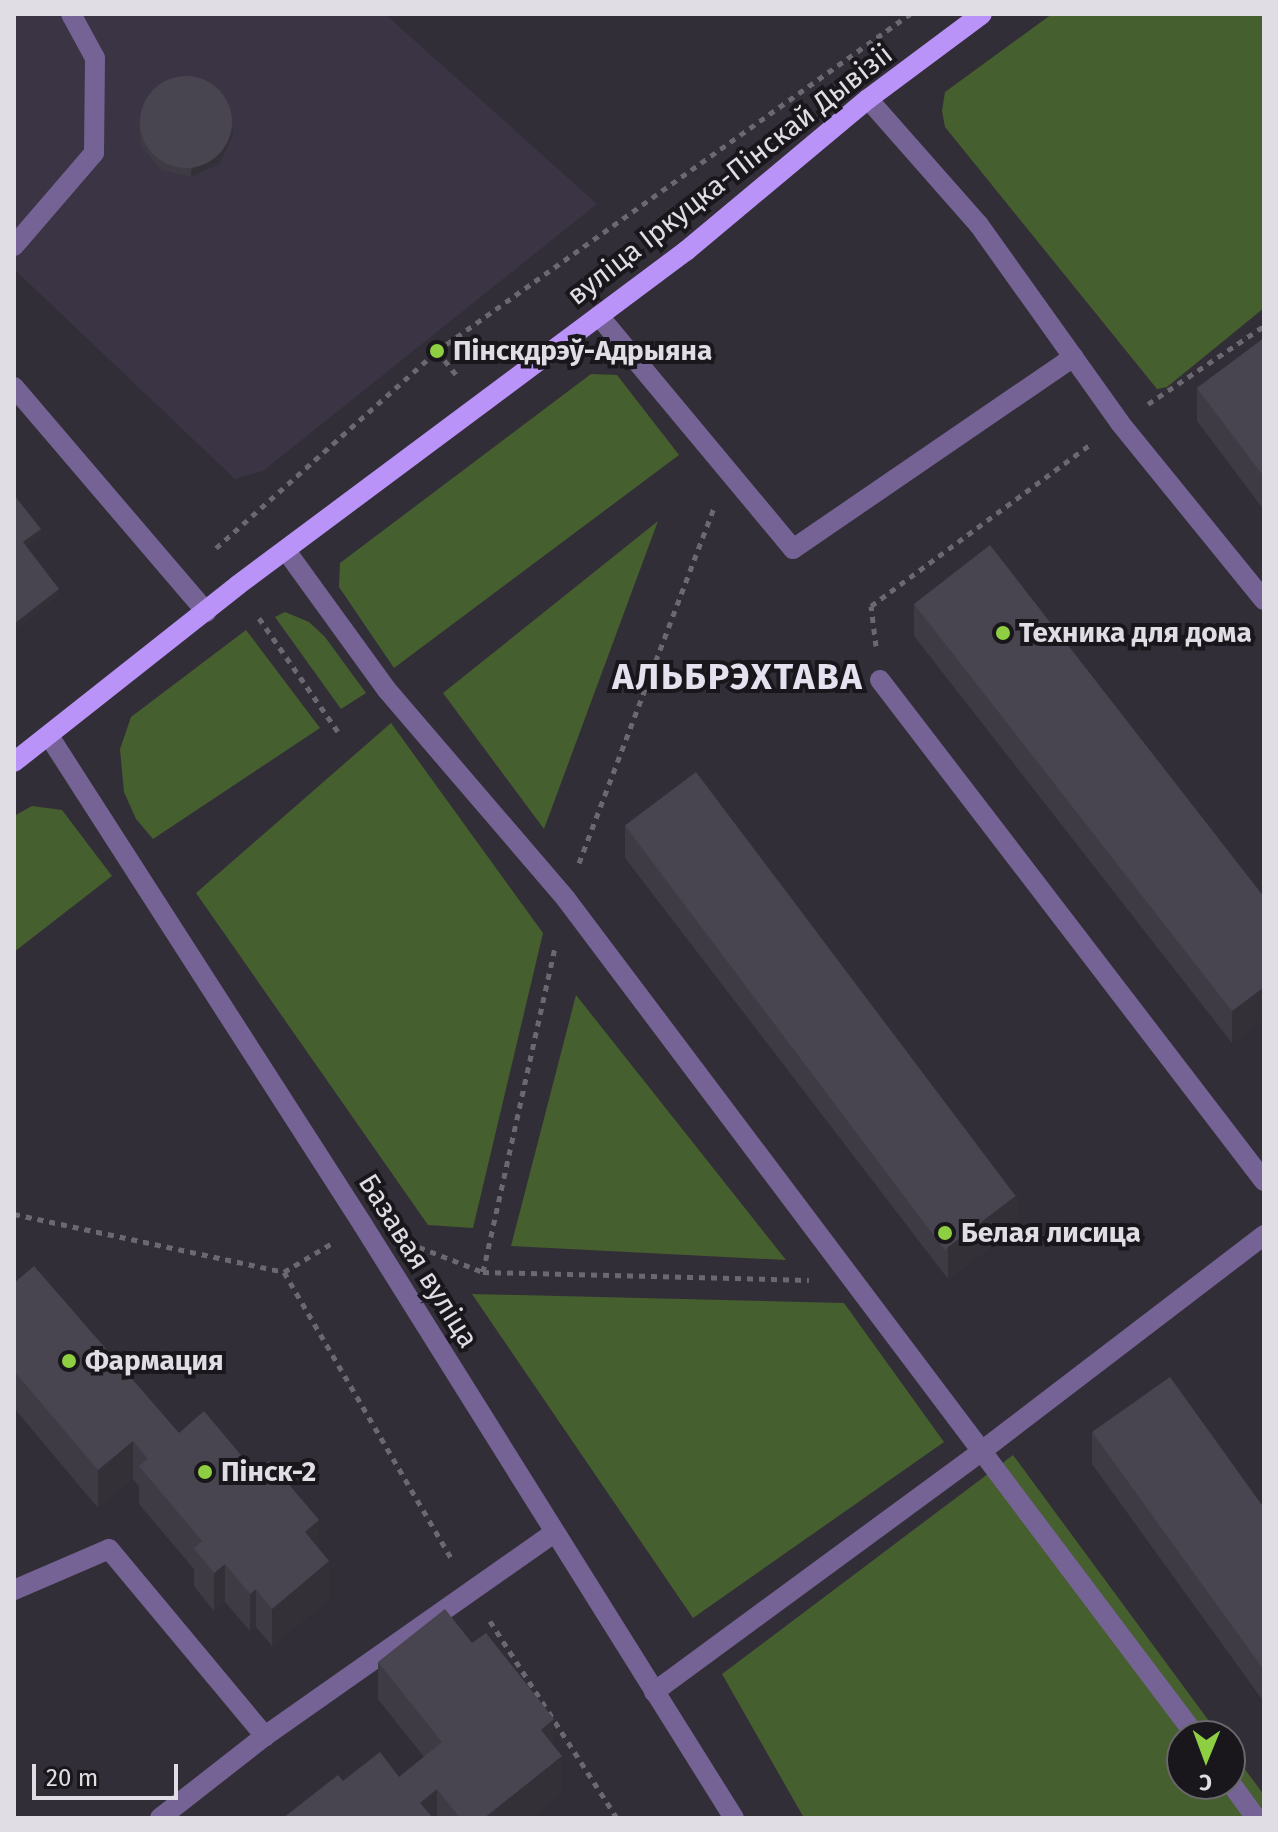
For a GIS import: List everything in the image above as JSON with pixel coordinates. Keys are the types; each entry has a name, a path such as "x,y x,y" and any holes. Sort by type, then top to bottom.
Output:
{"main road":[{"name":"вуліца Іркуцка-Пінскай Дывізіі","path":"14,762 206,612 686,251 868,99 982,14"}],"street":[{"path":"14,246 94,153 95,58 71,14"},
{"path":"868,99 979,225 1120,423 1264,600"},
{"path":"599,316 793,549 1073,357"},
{"path":"14,387 206,612"},
{"path":"287,552 387,690 566,899 1184,1720"},
{"path":"880,680 1264,1181"},
{"name":"Базавая вуліца","path":"49,736 363,1225 734,1818"},
{"path":"654,1692 983,1450 1264,1235"},
{"path":"160,1818 265,1736 469,1589 554,1533"},
{"path":"14,1590 109,1549 265,1736"},
{"path":"1243,1800 1256,1818"}],"path":[{"path":"216,548 437,351 910,14"},
{"path":"880,680 871,606 1120,423 1264,326"},
{"path":"259,618 339,733"},
{"path":"14,1214 284,1272 363,1225 483,1272 855,1281"},
{"path":"284,1272 469,1589 617,1818"}],"shaded area":[{"path":"14,14 385,14 597,204 263,471 235,479 14,269"}],"green space":[{"path":"1052,14 1264,14 1264,308 1167,387 1157,389 945,127 942,111 945,92"},
{"path":"591,374 617,375 679,455 394,668 339,587 340,563"},
{"path":"658,521 544,829 443,693"},
{"path":"285,612 309,622 325,637 366,693 341,709 275,617"},
{"path":"246,630 320,728 153,839 136,819 124,792 120,749 131,717"},
{"path":"391,723 543,933 473,1228 428,1225 196,893"},
{"path":"32,806 62,810 112,876 14,952 14,816"},
{"path":"576,995 786,1260 511,1246"},
{"path":"472,1294 844,1303 944,1442 693,1618"},
{"path":"1013,1455 1208,1720 1166,1720 1166,1800 1246,1800 1246,1771 1264,1795 1264,1818 804,1818 722,1674"}],"building":[{"path":"186,76 204,79 219,89 229,104 232,122 229,140 219,155 204,165 186,168 168,165 153,155 143,140 140,122 143,104 153,89 168,79"},
{"path":"1264,338 1264,477 1197,388"},
{"path":"14,495 41,529 23,542 59,589 14,624"},
{"path":"990,545 1264,897 1264,987 1232,1011 914,604"},
{"path":"696,772 1016,1196 944,1250 625,826"},
{"path":"34,1266 179,1433 204,1411 255,1472 269,1461 319,1520 305,1532 329,1561 272,1609 256,1589 250,1594 225,1564 214,1573 194,1548 202,1541 139,1466 148,1459 133,1441 98,1470 14,1371 14,1283"},
{"path":"1170,1377 1264,1508 1264,1670 1092,1432"},
{"path":"445,1609 472,1643 486,1633 554,1719 541,1730 562,1756 484,1818 460,1818 437,1789 420,1803 433,1818 283,1818 338,1775 343,1781 380,1752 399,1777 442,1742 378,1662"}],"place":[{"name":"Пінскдрэў-Адрыяна","path":"437,351"},
{"name":"Техника для дома","path":"1003,633"},
{"name":"Белая лисица","path":"945,1233"},
{"name":"Фармация","path":"69,1361"},
{"name":"Пінск-2","path":"205,1472"}],"district":[{"name":"АЛЬБРЭХТАВА","path":"738,678"}]}
